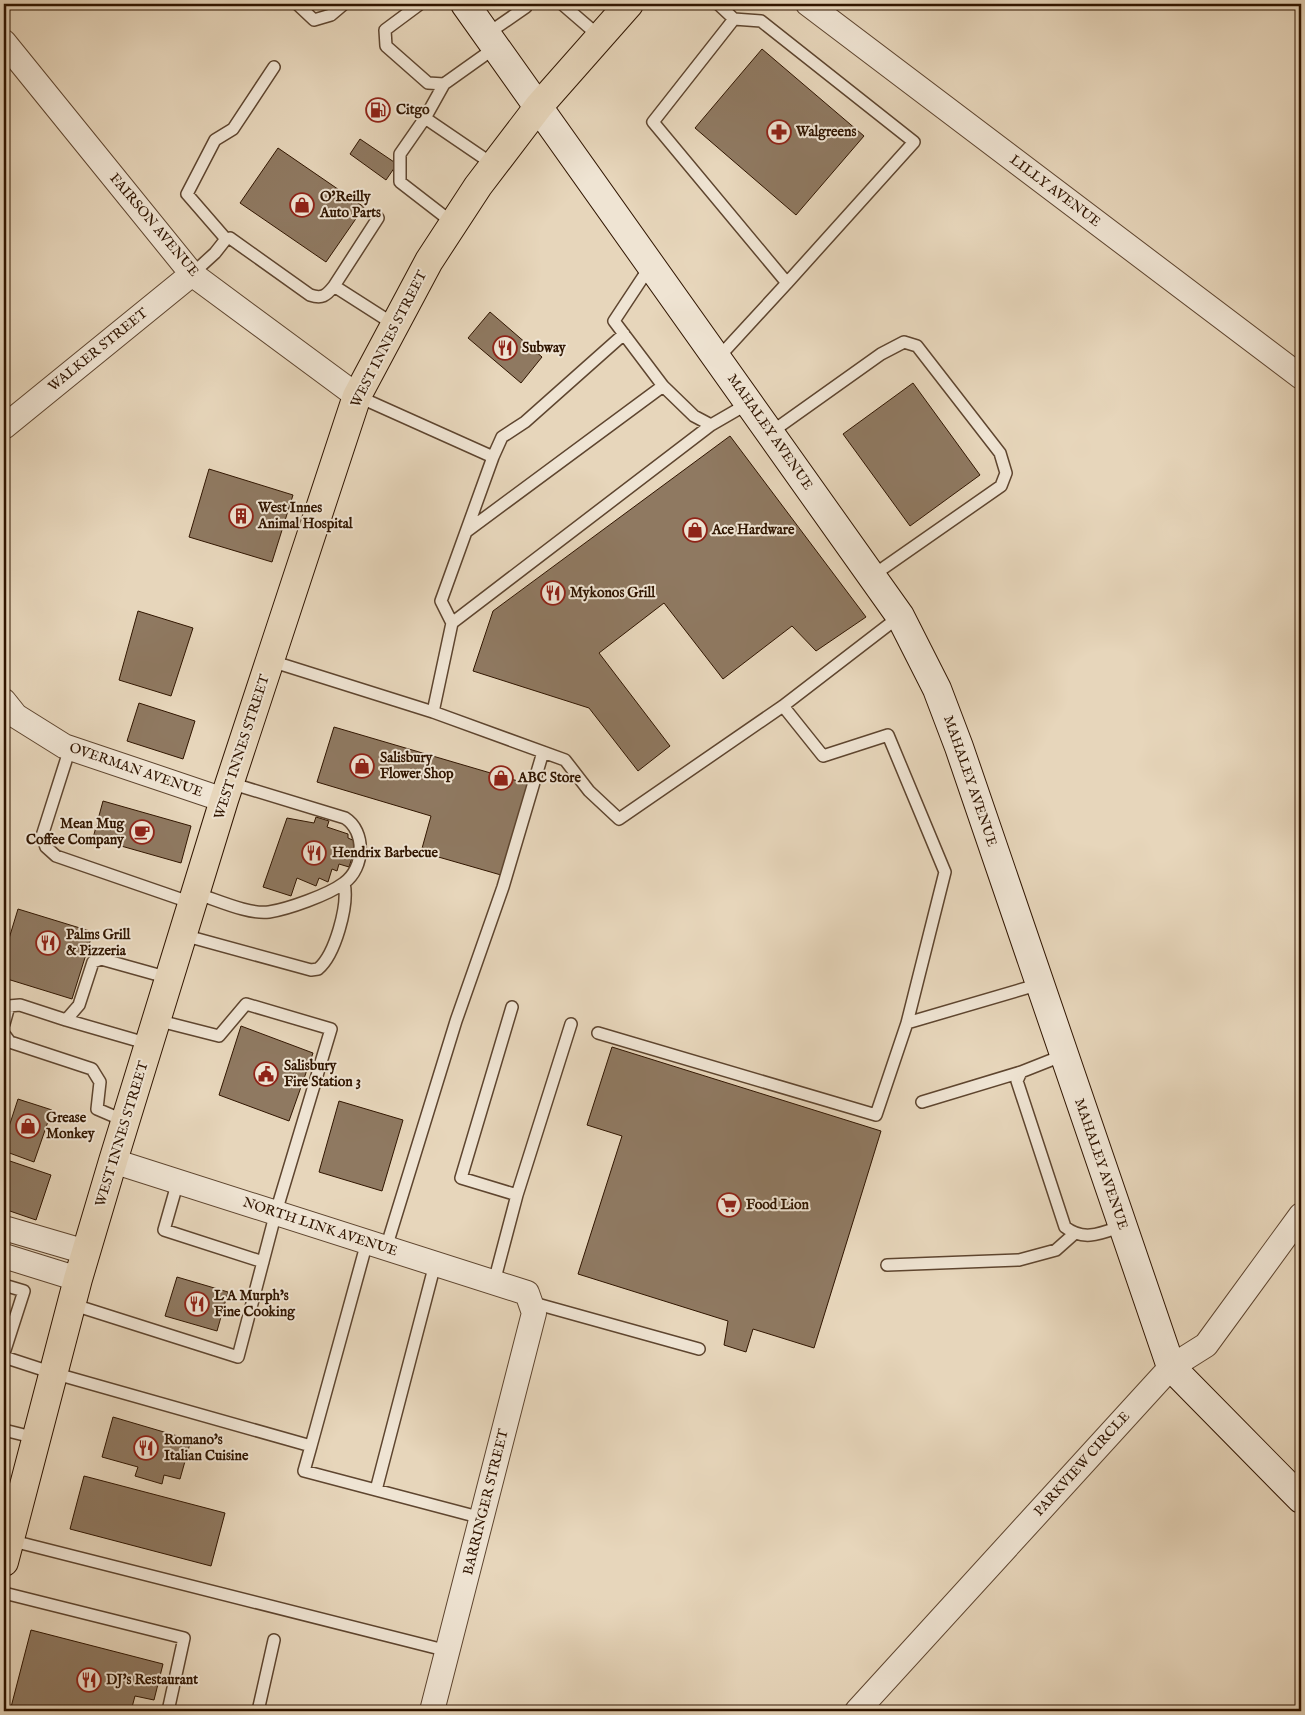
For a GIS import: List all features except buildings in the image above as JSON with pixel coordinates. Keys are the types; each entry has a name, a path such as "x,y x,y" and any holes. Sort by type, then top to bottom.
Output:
{"main road":[{"name":"WEST INNES STREET","path":"6,1551 74,1292 125,1121 227,791 357,396 429,261 453,223 539,106 629,4"}],"street":[{"name":"MAHALEY AVENUE","path":"465,4 900,616 937,689 1040,984 1170,1367 1301,1500"},
{"name":"LILLY AVENUE","path":"808,4 1301,378"},
{"name":"FAIRSON AVENUE","path":"4,42 192,274 357,396"},
{"name":"WALKER STREET","path":"4,427 192,274"},
{"name":"OVERMAN AVENUE","path":"4,701 16,716 70,748 227,791"},
{"name":"NORTH LINK AVENUE","path":"113,1161 494,1282 529,1297"},
{"name":"PARKVIEW CIRCLE","path":"857,1711 1170,1367 1206,1345 1298,1225"},
{"path":"4,1228 86,1252"},
{"path":"4,1256 74,1292"},
{"name":"BARRINGER STREET","path":"432,1711 534,1313 529,1297"}],"lane":[{"path":"297,4 314,20 331,15 344,4"},
{"path":"420,4 385,30 386,46 428,83 444,84"},
{"path":"453,223 400,182 400,154 425,118 444,84 526,7 524,4"},
{"path":"718,4 734,20 761,21 914,142 718,358"},
{"path":"565,5 599,36"},
{"path":"734,20 653,122 787,283"},
{"path":"274,67 233,129 215,140 187,194 226,239 230,238 310,295 319,298 326,296 334,286 378,218"},
{"path":"425,118 494,165"},
{"path":"192,274 215,253 226,239"},
{"path":"651,264 614,321 663,386 694,416 711,425"},
{"path":"334,286 395,325"},
{"path":"452,623 440,601 502,437 525,422 624,334"},
{"path":"770,433 881,354 904,342 917,346 1000,453 1006,472 1001,486 872,576"},
{"path":"467,531 663,386"},
{"path":"357,396 493,457"},
{"path":"433,712 452,623 711,425 749,403"},
{"path":"271,661 433,712 565,760 589,791 619,819 783,706 900,616"},
{"path":"598,1033 876,1115 907,1023 945,872 888,735 823,756 783,706"},
{"path":"70,748 42,836 46,847 56,856 194,898 255,912 267,912 294,906 344,883 356,864 362,844 356,828 350,821 227,791"},
{"path":"482,1518 304,1471 376,1245 504,887 543,752"},
{"path":"182,935 311,970 318,970 329,956 346,903 344,883"},
{"path":"66,1020 79,1005 92,962 101,959 169,978"},
{"path":"907,1023 1040,984"},
{"path":"4,1024 9,1006 20,1004 66,1020 153,1032 220,1036 246,1004 331,1029 276,1212 238,1357 74,1292"},
{"path":"512,1007 461,1178 517,1195"},
{"path":"494,1282 517,1195 570,1024"},
{"path":"4,1034 10,1042 92,1069 100,1082 98,1109 125,1121"},
{"path":"922,1102 1021,1072 1064,1055"},
{"path":"1021,1072 1017,1081 1066,1227 1074,1234 1088,1237 1122,1226"},
{"path":"178,1181 164,1230 263,1262"},
{"path":"887,1265 1019,1260 1056,1250 1074,1234"},
{"path":"376,1490 435,1264"},
{"path":"4,1285 24,1291 4,1353"},
{"path":"529,1297 699,1349"},
{"path":"4,1357 53,1373 311,1446"},
{"path":"4,1430 36,1438"},
{"path":"6,1551 448,1651"},
{"path":"4,1593 184,1638 168,1711"},
{"path":"258,1711 274,1640"}],"place":[{"name":"Citgo","path":"378,110"},
{"name":"Walgreens","path":"779,132"},
{"name":"O'Reilly Auto Parts","path":"302,205"},
{"name":"Subway","path":"505,348"},
{"name":"West Innes Animal Hospital","path":"241,516"},
{"name":"Ace Hardware","path":"695,530"},
{"name":"Mykonos Grill","path":"553,593"},
{"name":"Salisbury Flower Shop","path":"362,766"},
{"name":"ABC Store","path":"501,778"},
{"name":"Mean Mug Coffee Company","path":"142,832"},
{"name":"Hendrix Barbecue","path":"314,853"},
{"name":"Palms Grill & Pizzeria","path":"48,943"},
{"name":"Salisbury Fire Station 3","path":"266,1074"},
{"name":"Grease Monkey","path":"28,1126"},
{"name":"Food Lion","path":"729,1205"},
{"name":"L A Murph's Fine Cooking","path":"197,1304"},
{"name":"Romano's Italian Cuisine","path":"146,1448"},
{"name":"DJ's Restaurant","path":"89,1680"}]}
